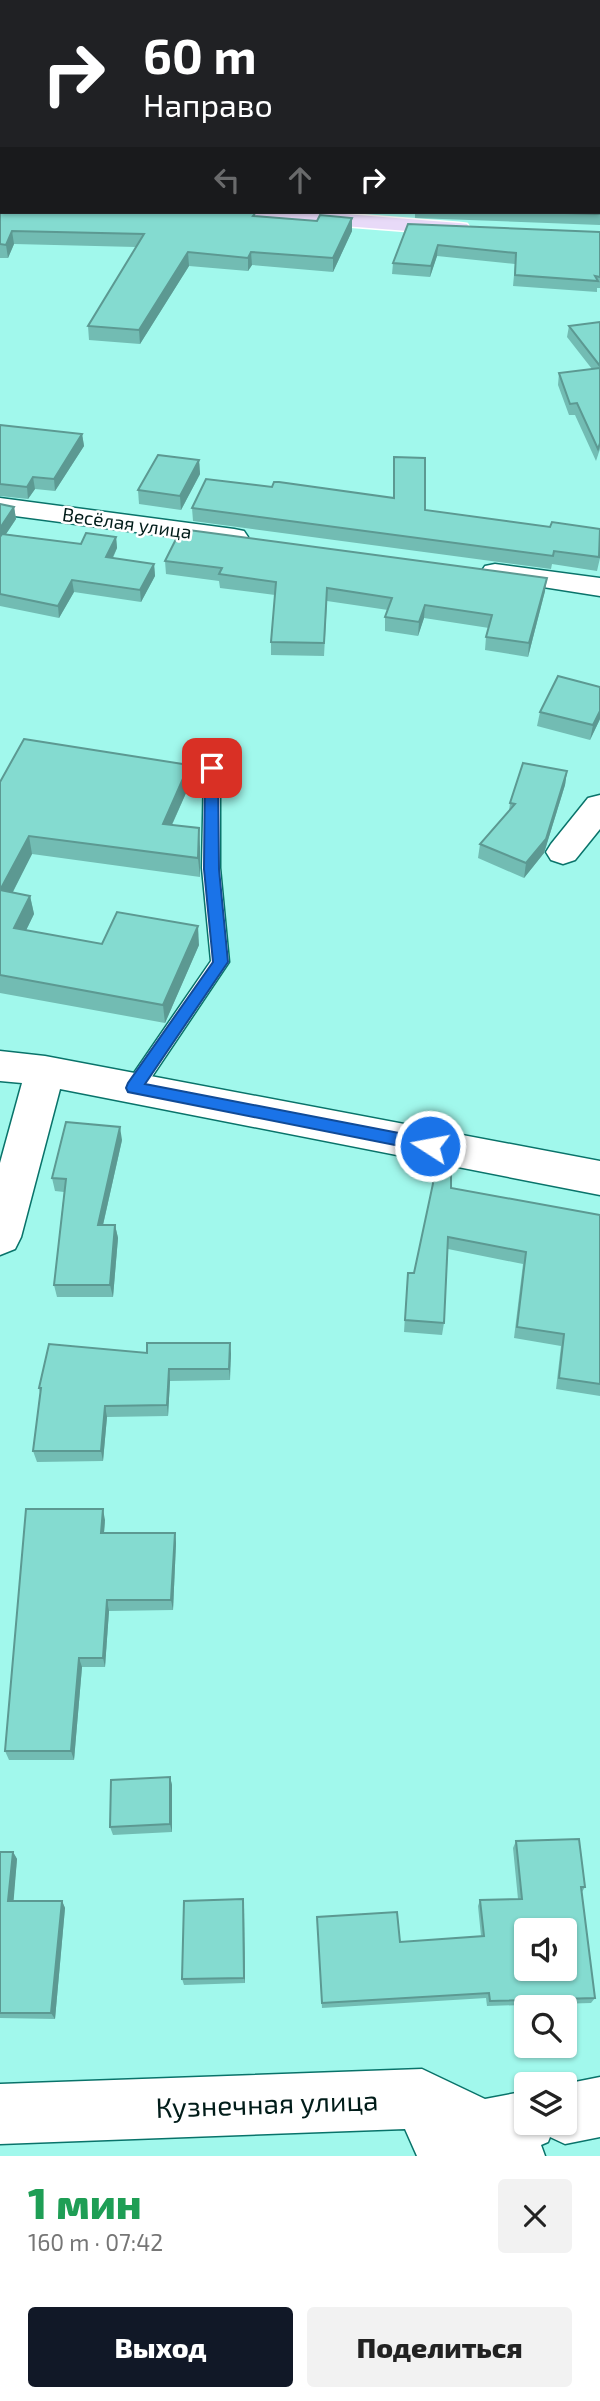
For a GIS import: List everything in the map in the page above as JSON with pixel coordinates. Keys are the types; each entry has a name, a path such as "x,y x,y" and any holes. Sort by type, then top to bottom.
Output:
{"main road":[{"path":"263,214 392,226 474,230"}],"street":[{"name":"Весёлая улица","path":"0,506 257,540"},
{"path":"475,570 600,587"},
{"path":"563,852 600,806"},
{"path":"0,1066 45,1071 600,1178"},
{"path":"0,1237 45,1071"},
{"name":"Кузнечная улица","path":"0,2113 422,2099 493,2140"},
{"path":"577,2112 600,2107"}],"lane":[{"path":"134,1088 220,962 212,869 212,768"}],"building":[{"path":"0,214 254,214 253,216 317,221 320,215 352,218 333,258 251,252 248,258 188,252 139,330 88,326 144,234 12,231 6,245 0,244"},
{"path":"408,224 600,232 600,277 595,276 598,281 515,275 516,253 438,245 431,266 393,263"},
{"path":"600,322 600,366 569,326"},
{"path":"600,368 598,449 577,403 570,404 559,373"},
{"path":"0,425 82,434 54,479 33,477 27,487 0,484"},
{"path":"158,455 199,460 180,496 138,490"},
{"path":"394,457 425,458 425,510 550,527 552,522 600,529 599,557 554,551 553,556 192,508 206,479 272,487 274,482 279,482 394,498"},
{"path":"0,504 14,507 0,528"},
{"path":"181,529 547,578 529,643 486,637 492,615 425,605 419,622 385,617 392,598 327,588 324,643 271,642 276,582 219,574 222,568 165,561"},
{"path":"86,533 116,537 106,557 154,564 140,590 72,580 58,606 0,594 2,534 81,544"},
{"path":"558,676 600,687 600,711 593,725 540,712"},
{"path":"24,739 189,765 163,824 199,828 198,858 29,836 0,890 0,782"},
{"path":"523,763 567,771 546,839 526,863 480,844 515,804 510,803"},
{"path":"0,890 30,896 14,928 102,944 117,912 198,926 163,1005 0,975"},
{"path":"66,1122 120,1127 98,1225 115,1225 110,1285 54,1285 66,1179 52,1178"},
{"path":"435,1174 451,1176 451,1188 600,1215 600,1384 559,1378 564,1334 517,1327 526,1252 448,1237 444,1323 405,1320 408,1273 414,1273"},
{"path":"147,1343 230,1343 229,1369 169,1369 167,1405 105,1406 101,1451 33,1451 39,1388 49,1344 147,1353"},
{"path":"26,1509 103,1509 101,1533 175,1533 171,1600 107,1600 103,1658 79,1658 71,1751 5,1751"},
{"path":"170,1777 170,1824 110,1827 111,1780"},
{"path":"579,1839 585,1887 581,1887 595,1998 577,1999 577,1995 514,1995 514,2000 490,2001 489,1993 322,2003 317,1917 397,1912 400,1942 484,1936 480,1900 522,1899 516,1841"},
{"path":"0,1852 13,1852 8,1901 62,1901 51,2013 0,2013"},
{"path":"243,1899 244,1978 182,1979 184,1901"}],"route":[{"path":"212,768 212,869 220,962 134,1088 430,1146"}]}
